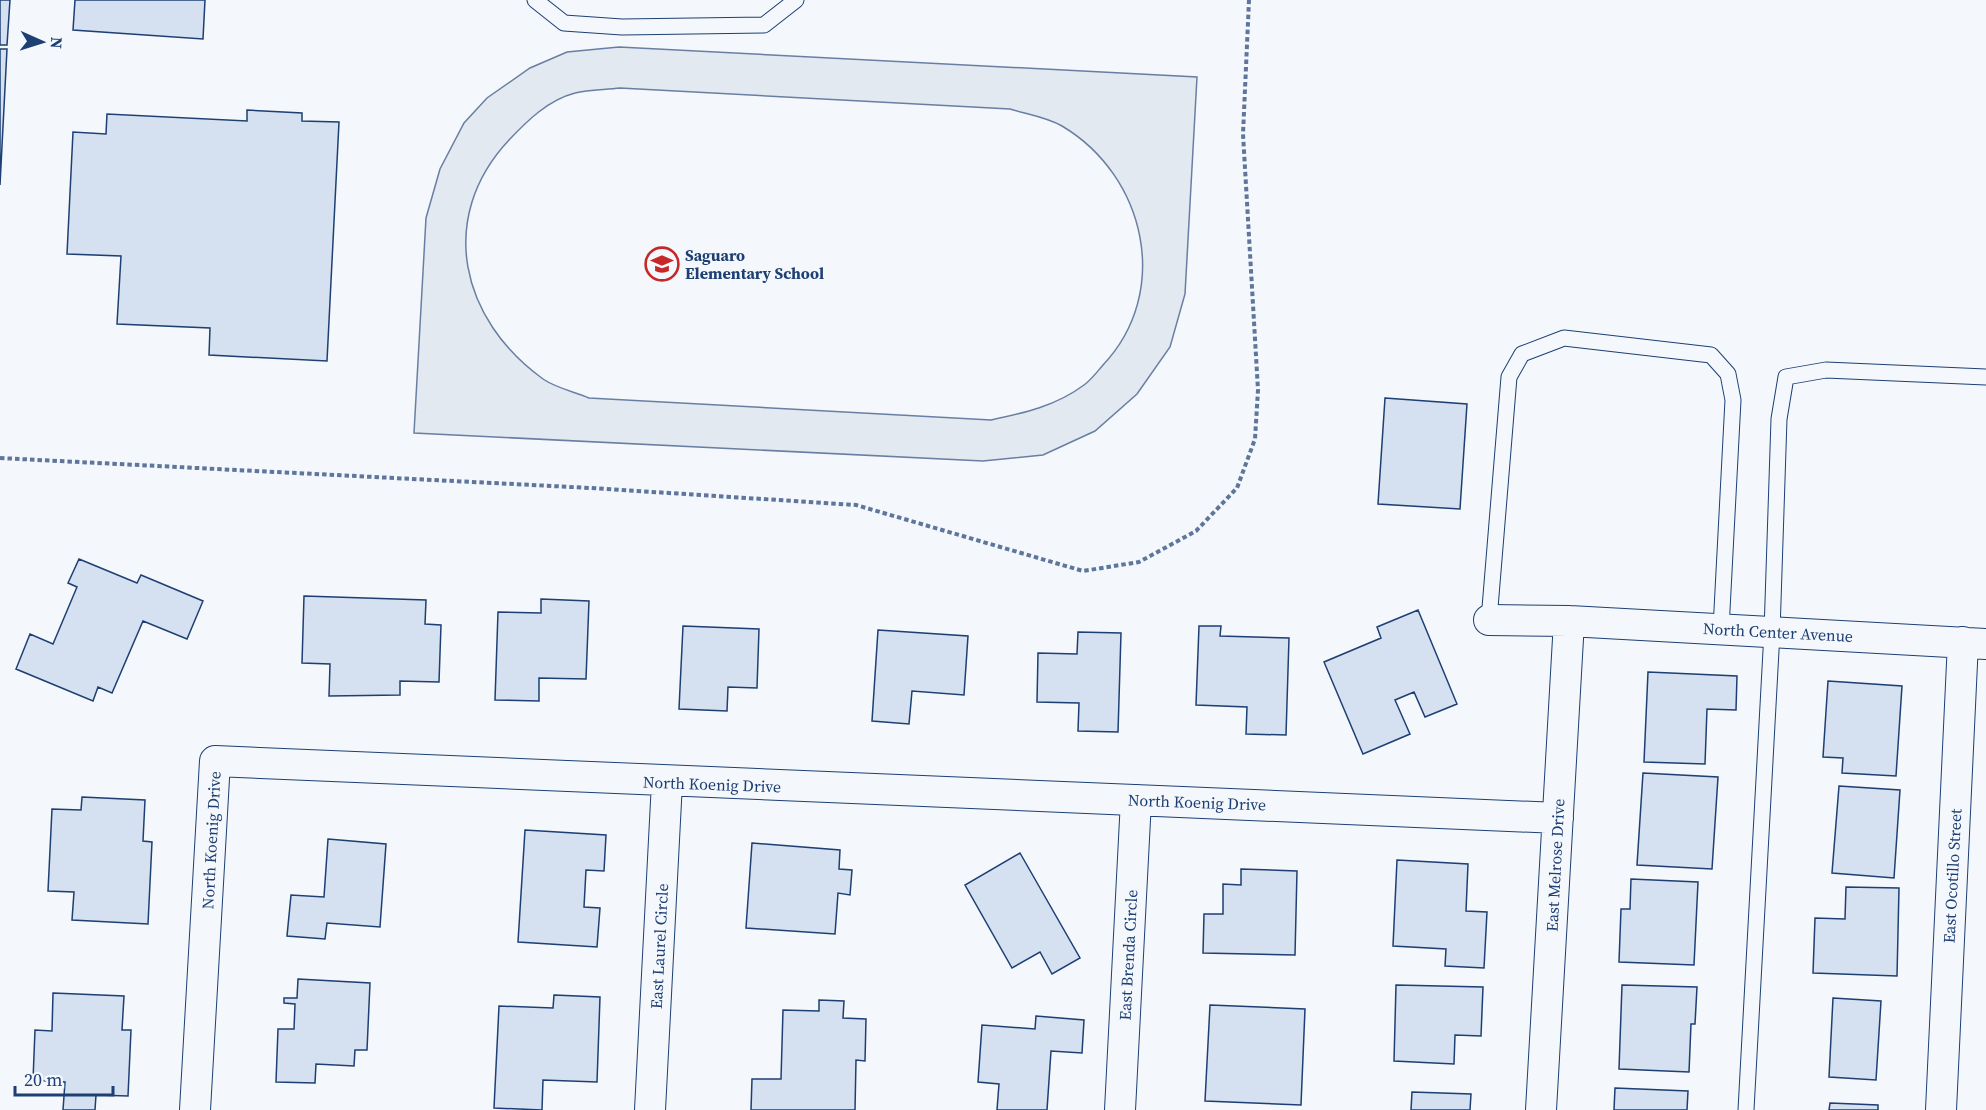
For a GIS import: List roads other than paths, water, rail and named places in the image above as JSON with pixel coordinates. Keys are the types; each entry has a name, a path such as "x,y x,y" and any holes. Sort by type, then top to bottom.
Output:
{"street":[{"name":"North Center Avenue","path":"1489,620 1569,621 1975,643"},
{"name":"East Melrose Drive","path":"1541,1110 1569,621"},
{"name":"East Ocotillo Street","path":"1941,1110 1975,643"},
{"name":"North Koenig Drive","path":"195,1110 215,761 667,782 1558,818"},
{"name":"East Laurel Circle","path":"650,1110 667,782"},
{"name":"East Brenda Circle","path":"1120,1110 1136,800"}],"lane":[{"path":"536,0 564,23 622,27 764,25 796,0"},
{"path":"1489,620 1509,377 1522,354 1564,338 1711,355 1728,374 1732,400 1720,629"},
{"path":"1746,1110 1772,632 1779,419 1786,377 1826,370 1986,377"}],"place":[{"name":"Saguaro Elementary School","path":"662,264"}]}
